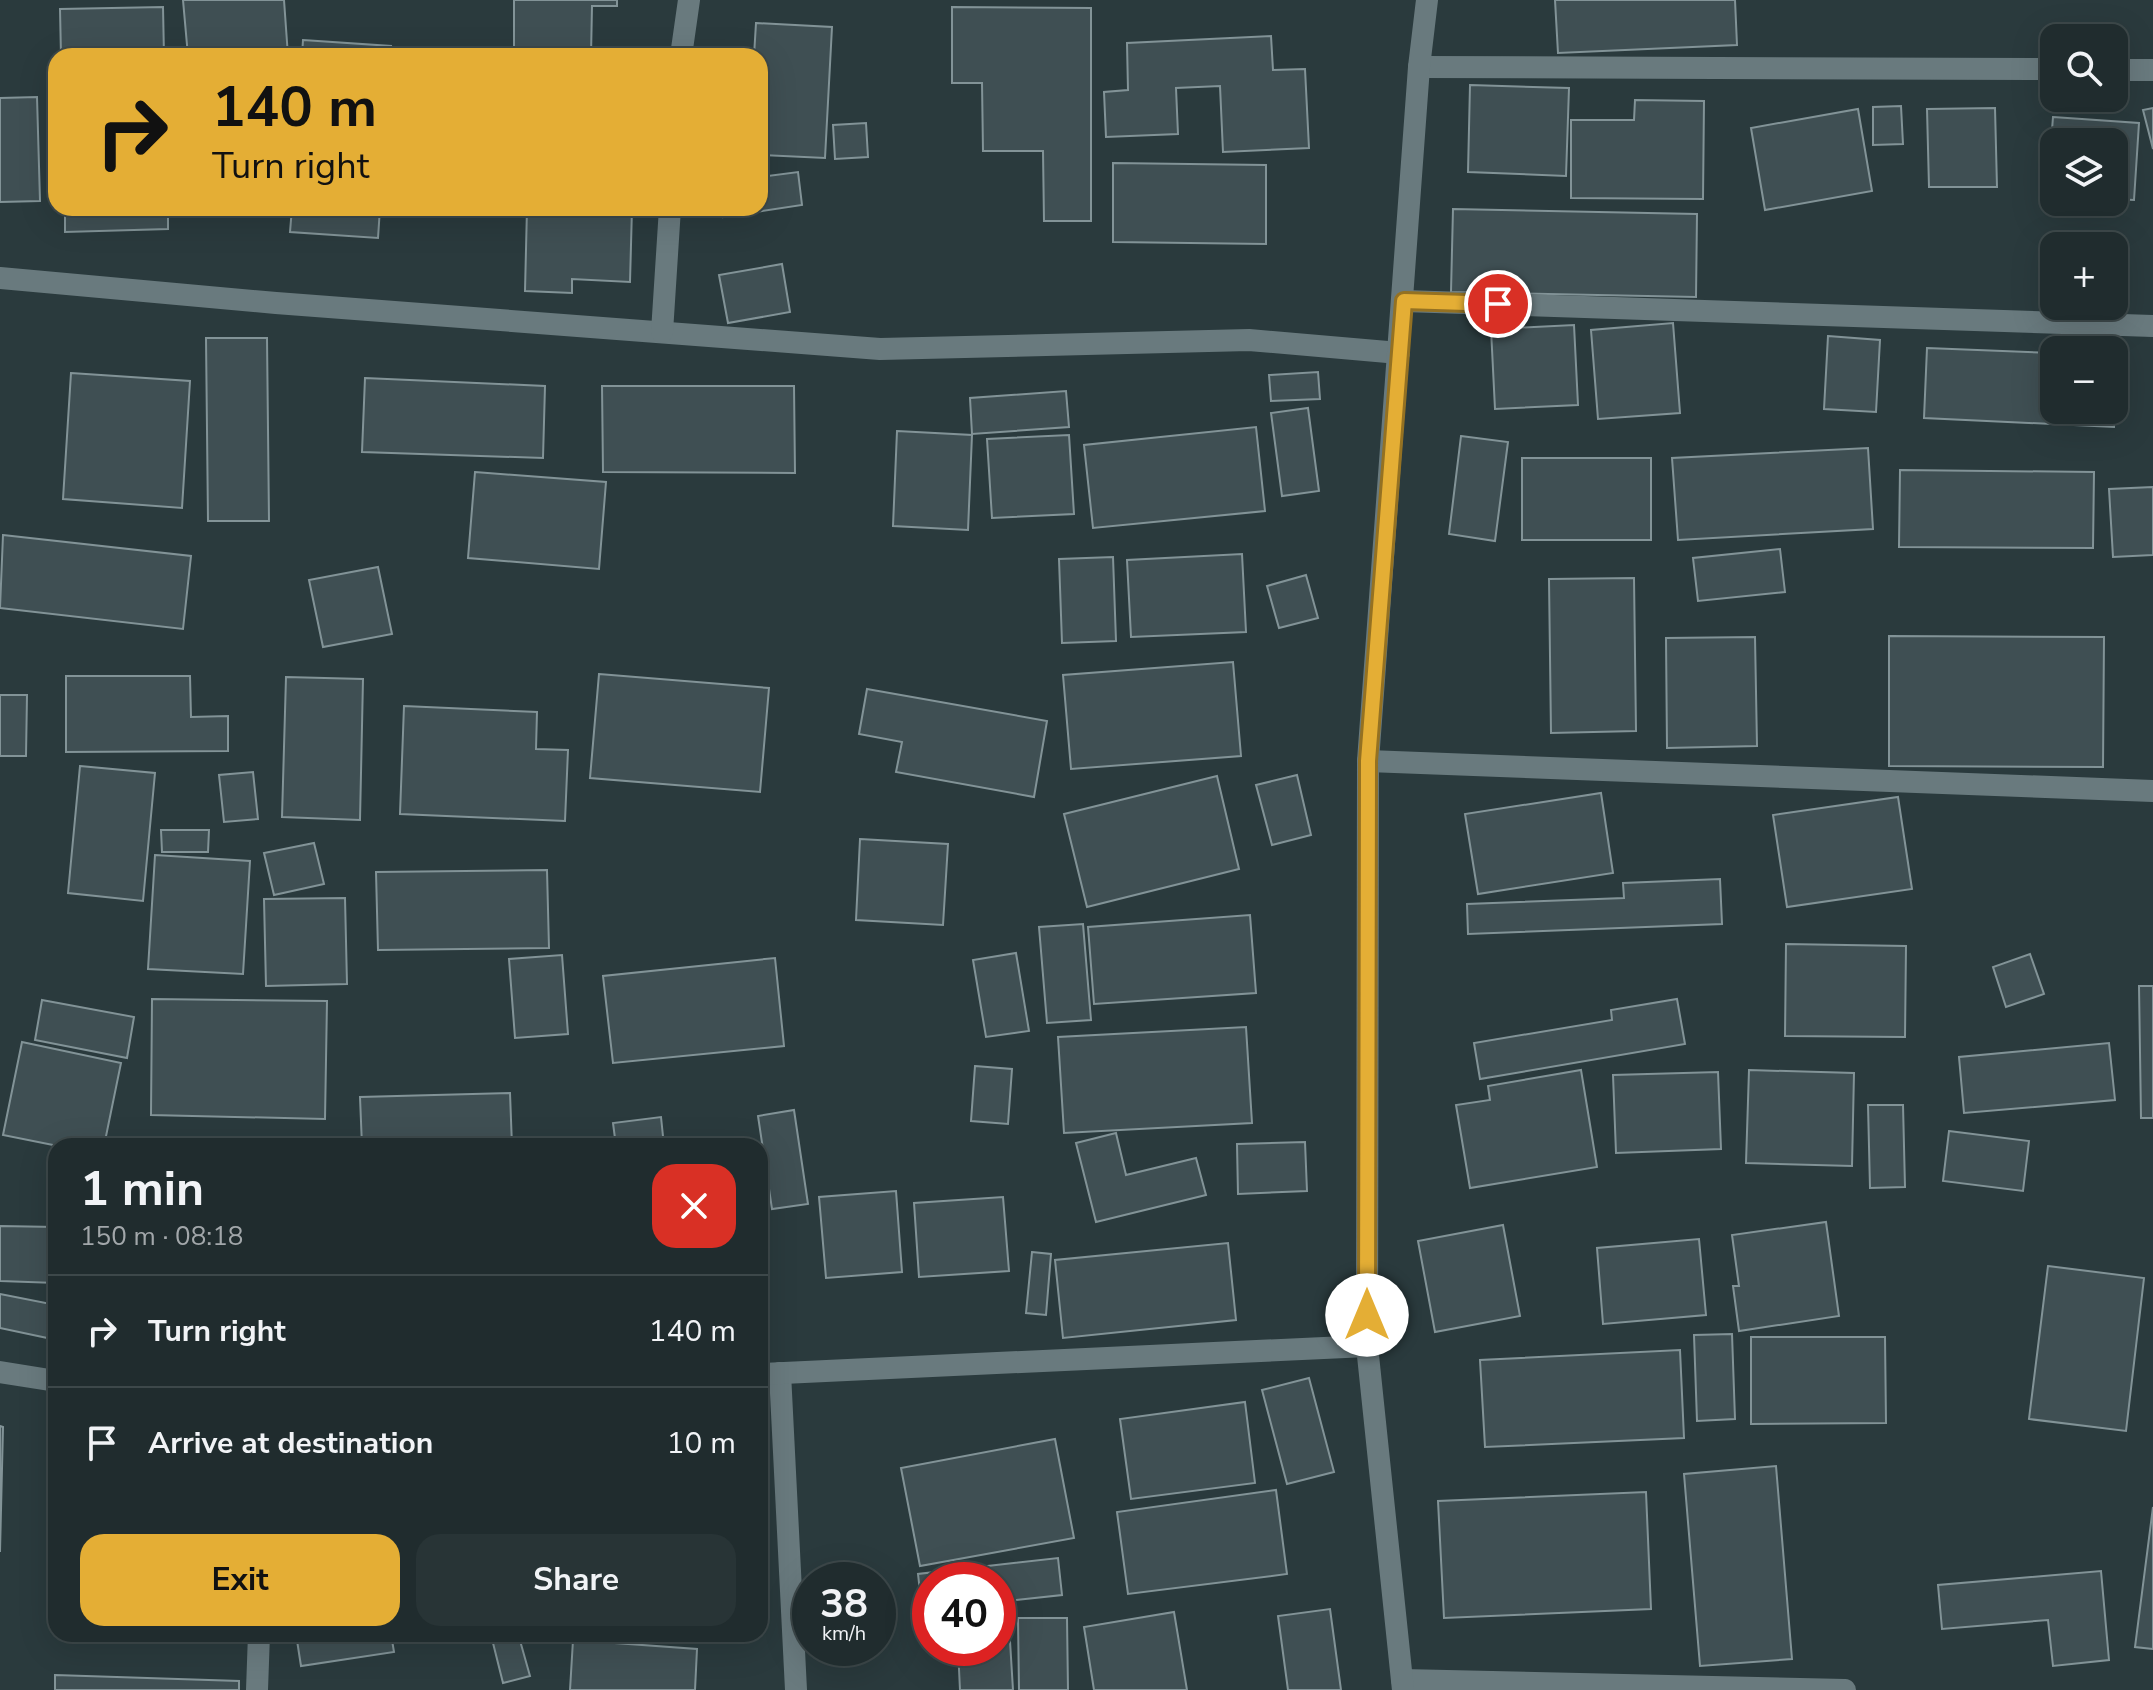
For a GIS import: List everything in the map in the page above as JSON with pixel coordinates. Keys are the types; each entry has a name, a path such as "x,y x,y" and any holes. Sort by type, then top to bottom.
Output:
{"street":[{"path":"682,48 689,0"},
{"path":"1427,0 1419,67 1368,761 1367,1346 1403,1685 1845,1690"},
{"path":"1419,67 2040,69"},
{"path":"2128,70 2153,70"},
{"path":"662,332 669,216"},
{"path":"0,278 276,303 880,349 1249,340 1399,353"},
{"path":"1404,301 2153,326"},
{"path":"1368,761 2153,791"},
{"path":"796,1690 770,1373 1367,1346"},
{"path":"0,1372 48,1380"},
{"path":"257,1690 259,1642"}],"building":[{"path":"183,0 284,0 287,48 187,48"},
{"path":"514,0 617,0 617,6 592,6 591,48 514,48"},
{"path":"1555,0 1735,0 1737,45 1558,53"},
{"path":"163,7 164,48 61,48 60,9"},
{"path":"952,7 1091,8 1091,221 1044,221 1043,151 983,151 982,83 952,83"},
{"path":"756,23 832,27 825,158 768,155 768,48 754,48"},
{"path":"1271,36 1273,70 1305,69 1309,148 1223,152 1220,86 1176,88 1178,134 1106,137 1104,92 1128,90 1127,43"},
{"path":"303,40 391,46 391,48 302,48"},
{"path":"1470,85 1569,88 1566,176 1468,172"},
{"path":"37,97 40,201 0,202 0,98"},
{"path":"1635,100 1704,101 1703,199 1571,198 1571,120 1634,120"},
{"path":"1901,106 1903,144 1873,145 1873,107"},
{"path":"1995,108 1997,187 1929,187 1927,109"},
{"path":"2153,108 2153,149 2143,110"},
{"path":"1858,109 1872,191 1765,210 1751,128"},
{"path":"2053,117 2139,123 2134,200 2128,200 2128,128 2052,128"},
{"path":"866,123 868,157 835,159 833,125"},
{"path":"1113,163 1266,165 1266,244 1113,242"},
{"path":"798,172 802,205 768,210 768,176"},
{"path":"1453,209 1697,214 1696,297 1451,292"},
{"path":"65,216 168,216 168,229 65,232"},
{"path":"291,216 379,216 378,238 290,232"},
{"path":"527,216 632,216 630,282 572,279 572,293 525,291"},
{"path":"782,264 790,312 728,323 719,275"},
{"path":"1673,323 1680,413 1598,419 1591,330"},
{"path":"1574,325 1578,405 1495,409 1491,329"},
{"path":"1828,336 1880,340 1876,412 1824,409"},
{"path":"206,338 267,338 269,521 208,521"},
{"path":"1927,348 2040,352 2040,423 1924,418"},
{"path":"1318,372 1320,399 1271,401 1269,375"},
{"path":"71,373 190,381 182,508 63,499"},
{"path":"365,378 545,386 543,458 362,452"},
{"path":"602,386 794,386 795,473 603,472"},
{"path":"1066,391 1069,427 972,434 970,398"},
{"path":"1308,408 1319,491 1282,496 1271,413"},
{"path":"2051,424 2114,424 2114,427"},
{"path":"1256,427 1265,511 1093,528 1084,445"},
{"path":"897,431 972,435 968,530 893,526"},
{"path":"1069,435 1074,514 992,518 987,439"},
{"path":"1461,436 1508,442 1495,541 1449,534"},
{"path":"1868,448 1873,529 1678,540 1672,458"},
{"path":"1522,458 1651,458 1651,540 1522,540"},
{"path":"1900,470 2094,472 2093,548 1899,547"},
{"path":"475,472 606,482 599,569 468,558"},
{"path":"2153,487 2153,555 2113,557 2109,489"},
{"path":"3,535 191,556 183,629 0,608"},
{"path":"1780,549 1785,592 1698,601 1693,558"},
{"path":"1242,554 1246,632 1131,637 1127,560"},
{"path":"1113,557 1116,641 1062,643 1059,559"},
{"path":"378,567 392,634 323,647 309,580"},
{"path":"1306,575 1318,618 1279,628 1267,586"},
{"path":"1634,578 1636,731 1551,733 1549,579"},
{"path":"1889,636 2104,637 2103,767 1889,766"},
{"path":"1755,637 1757,746 1667,748 1666,638"},
{"path":"1233,662 1241,756 1071,769 1063,675"},
{"path":"599,674 769,688 760,792 590,778"},
{"path":"66,676 190,676 191,717 228,716 228,751 66,752"},
{"path":"286,677 363,679 360,820 282,817"},
{"path":"867,689 1047,721 1034,797 896,772 902,742 859,734"},
{"path":"0,695 27,695 26,756 0,756"},
{"path":"404,706 537,712 536,749 568,750 565,821 400,814"},
{"path":"80,766 155,773 143,901 68,893"},
{"path":"253,772 258,819 224,822 219,775"},
{"path":"1297,775 1311,835 1272,845 1256,785"},
{"path":"1217,776 1239,869 1087,907 1064,814"},
{"path":"1601,793 1613,873 1478,894 1465,814"},
{"path":"1898,797 1912,889 1787,907 1773,815"},
{"path":"161,830 209,830 208,852 162,852"},
{"path":"860,839 948,844 943,925 856,920"},
{"path":"314,843 324,884 274,895 264,853"},
{"path":"155,855 250,861 243,974 148,969"},
{"path":"547,870 549,948 378,950 376,872"},
{"path":"1720,879 1722,924 1468,934 1467,904 1624,898 1623,883"},
{"path":"345,898 347,984 266,986 264,899"},
{"path":"1250,915 1256,993 1094,1004 1088,927"},
{"path":"1083,924 1091,1020 1047,1023 1039,927"},
{"path":"1786,944 1906,946 1905,1037 1785,1036"},
{"path":"1016,953 1029,1031 986,1037 973,960"},
{"path":"2030,954 2044,994 2006,1007 1993,967"},
{"path":"562,955 568,1034 515,1038 509,959"},
{"path":"775,958 784,1046 613,1063 603,976"},
{"path":"2139,986 2153,986 2153,1118 2141,1118"},
{"path":"152,999 327,1001 325,1119 151,1115"},
{"path":"1677,999 1685,1044 1480,1079 1474,1043 1612,1020 1611,1010"},
{"path":"42,1000 134,1017 127,1058 35,1040"},
{"path":"1246,1027 1252,1123 1064,1133 1058,1037"},
{"path":"22,1042 121,1063 106,1138 48,1138 48,1144 3,1135"},
{"path":"2109,1043 2115,1100 1964,1113 1959,1057"},
{"path":"975,1066 1012,1069 1008,1124 971,1121"},
{"path":"1581,1070 1597,1167 1470,1188 1456,1105 1490,1100 1488,1086"},
{"path":"1749,1070 1854,1073 1852,1166 1746,1163"},
{"path":"1718,1072 1721,1149 1616,1153 1613,1075"},
{"path":"510,1093 512,1138 362,1138 360,1097"},
{"path":"1868,1105 1903,1105 1905,1187 1870,1188"},
{"path":"794,1110 808,1204 772,1209 768,1182 768,1138 761,1138 758,1116"},
{"path":"661,1117 663,1138 615,1138 613,1123"},
{"path":"1949,1131 2029,1141 2023,1191 1943,1181"},
{"path":"1116,1133 1126,1175 1196,1158 1206,1195 1096,1222 1076,1143"},
{"path":"1305,1142 1307,1191 1238,1194 1237,1144"},
{"path":"896,1191 902,1272 826,1278 819,1197"},
{"path":"1003,1197 1009,1271 919,1277 914,1203"},
{"path":"1826,1222 1839,1316 1739,1331 1733,1286 1739,1286 1732,1235"},
{"path":"1503,1225 1520,1316 1435,1332 1418,1241"},
{"path":"0,1226 48,1227 48,1283 0,1281"},
{"path":"1699,1239 1706,1315 1603,1324 1597,1248"},
{"path":"1228,1243 1236,1320 1063,1338 1055,1260"},
{"path":"1032,1252 1051,1254 1046,1315 1026,1313"},
{"path":"2048,1266 2144,1278 2126,1431 2029,1419"},
{"path":"0,1294 48,1303 48,1338 0,1328"},
{"path":"1732,1334 1735,1419 1697,1421 1694,1335"},
{"path":"1751,1337 1885,1337 1886,1423 1751,1424"},
{"path":"1680,1350 1684,1438 1485,1447 1480,1360"},
{"path":"1309,1378 1334,1472 1287,1484 1262,1390"},
{"path":"1245,1402 1255,1483 1131,1499 1120,1419"},
{"path":"0,1426 3,1427 0,1552"},
{"path":"1055,1439 1074,1538 942,1562 919,1562 901,1468"},
{"path":"1776,1466 1792,1659 1700,1666 1684,1474"},
{"path":"1276,1490 1287,1574 1128,1594 1117,1512"},
{"path":"1646,1492 1651,1609 1444,1618 1438,1501"},
{"path":"2153,1507 2153,1649 2135,1647"},
{"path":"1058,1558 1062,1595 1016,1600 1016,1563"},
{"path":"2101,1571 2109,1660 2053,1666 2048,1620 1942,1629 1938,1585"},
{"path":"1330,1609 1341,1690 1288,1690 1278,1616"},
{"path":"1174,1612 1187,1690 1094,1690 1084,1627"},
{"path":"1018,1618 1067,1618 1068,1690 1019,1690"},
{"path":"297,1642 392,1642 394,1652 301,1666"},
{"path":"520,1642 530,1676 503,1683 493,1643"},
{"path":"573,1642 697,1649 695,1690 570,1690"},
{"path":"959,1666 1012,1666 1013,1690 960,1690"},
{"path":"55,1675 239,1681 239,1690 55,1690"}],"route":[{"path":"1367,1315 1368,761 1404,301 1498,304"}]}
